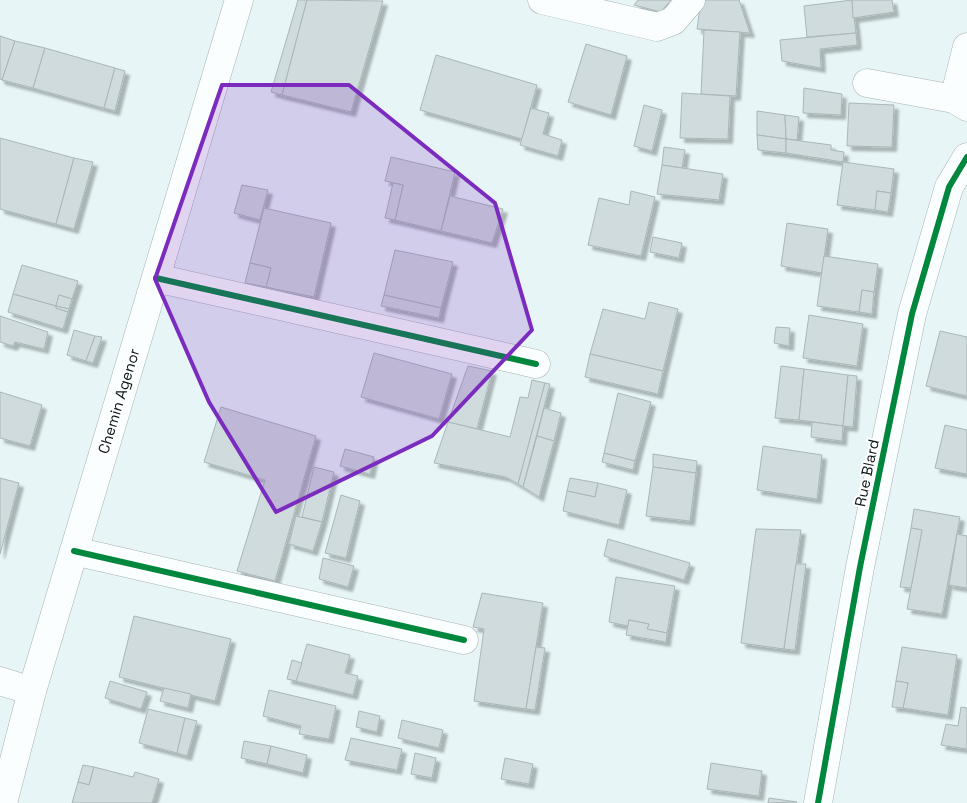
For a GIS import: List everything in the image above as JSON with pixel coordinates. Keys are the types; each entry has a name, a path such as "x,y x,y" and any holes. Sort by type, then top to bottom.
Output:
{"street":[{"name":"Chemin Agenor","path":"3,803 32,691 239,0"},
{"path":"542,0 657,27 674,21 691,0"},
{"path":"867,83 961,103 967,47"},
{"name":"Rue Blard","path":"818,803 860,567 912,314 949,187 967,156"},
{"path":"156,278 536,364"},
{"path":"74,551 464,640"},
{"path":"0,681 32,691"}],"highlighted area":[{"path":"222,85 349,85 495,203 532,330 432,436 276,512 209,402 155,279"}],"building":[{"path":"298,0 307,0 282,95 271,92"},
{"path":"307,0 383,1 351,112 282,95"},
{"path":"638,0 671,0 661,12 634,5"},
{"path":"701,0 739,0 750,33 697,29"},
{"path":"852,0 856,33 807,37 804,6"},
{"path":"852,0 892,0 894,12 853,18"},
{"path":"704,30 740,32 736,96 701,94"},
{"path":"856,33 857,45 820,49 821,68 782,61 780,40"},
{"path":"0,36 15,41 2,80 0,79"},
{"path":"15,41 45,48 33,88 2,80"},
{"path":"586,44 627,56 611,115 568,102"},
{"path":"45,48 115,68 104,108 33,88"},
{"path":"436,55 537,85 522,139 420,110"},
{"path":"115,68 125,71 115,111 104,108"},
{"path":"804,88 842,94 841,115 803,113"},
{"path":"682,93 730,96 728,139 680,138"},
{"path":"849,103 894,105 892,147 847,146"},
{"path":"644,105 662,110 652,151 634,146"},
{"path":"531,108 549,113 543,134 562,140 558,156 520,145"},
{"path":"757,111 785,115 786,139 757,135"},
{"path":"785,115 799,117 797,140 786,139"},
{"path":"757,135 786,139 786,153 758,150"},
{"path":"0,138 74,158 56,224 0,209"},
{"path":"786,139 831,145 831,150 844,152 843,162 786,153"},
{"path":"664,147 685,150 682,168 662,165"},
{"path":"391,157 455,172 441,231 395,220 403,185 385,181"},
{"path":"74,158 93,162 74,229 56,224"},
{"path":"843,162 894,169 891,193 877,191 875,210 837,205"},
{"path":"662,165 723,174 719,200 657,194"},
{"path":"393,183 403,185 395,220 385,218"},
{"path":"242,185 268,190 260,220 234,213"},
{"path":"631,191 655,197 641,256 588,245 599,198 629,205"},
{"path":"877,191 891,193 888,212 875,210"},
{"path":"450,196 503,209 492,243 441,231"},
{"path":"264,208 331,223 314,297 266,287 271,268 250,263"},
{"path":"787,223 828,229 822,273 781,266"},
{"path":"653,237 682,243 679,258 650,252"},
{"path":"395,250 453,262 441,308 384,295"},
{"path":"824,256 878,264 874,292 862,290 859,312 817,306"},
{"path":"250,263 271,268 266,287 245,283"},
{"path":"22,265 78,281 72,299 59,295 56,306 13,294"},
{"path":"862,290 874,292 872,314 859,312"},
{"path":"13,294 56,306 56,308 68,312 63,329 8,312"},
{"path":"59,295 72,299 69,309 56,306"},
{"path":"384,295 441,308 439,318 381,306"},
{"path":"649,302 678,309 663,371 590,354 603,309 645,319"},
{"path":"56,306 69,309 68,312 56,308"},
{"path":"809,315 863,324 857,366 803,358"},
{"path":"0,316 48,332 44,349 15,342 13,346 0,342"},
{"path":"776,327 790,328 789,346 774,343"},
{"path":"74,330 95,336 86,361 67,355"},
{"path":"940,331 967,337 967,396 926,386"},
{"path":"95,336 102,337 93,363 86,361"},
{"path":"374,353 452,374 439,419 361,397"},
{"path":"590,354 663,371 658,394 585,377"},
{"path":"468,366 492,371 477,429 448,422"},
{"path":"781,366 804,369 799,420 775,418"},
{"path":"804,369 848,375 843,426 799,420"},
{"path":"848,375 857,376 853,427 843,426"},
{"path":"532,380 545,383 518,484 506,477 434,463 448,422 510,437 520,397 528,398"},
{"path":"545,383 550,384 523,487 518,484"},
{"path":"0,392 42,405 30,446 0,438"},
{"path":"618,393 651,402 635,461 604,453"},
{"path":"221,407 316,436 275,581 237,571 265,480 204,462"},
{"path":"544,408 561,413 554,441 537,436"},
{"path":"812,422 843,426 842,441 811,437"},
{"path":"945,425 967,430 967,474 935,468"},
{"path":"537,436 554,441 539,497 523,487"},
{"path":"763,446 822,455 817,499 757,490"},
{"path":"345,449 374,457 370,474 340,466"},
{"path":"604,453 635,461 633,470 602,462"},
{"path":"653,454 697,461 696,473 653,467"},
{"path":"314,467 334,472 322,522 302,517"},
{"path":"653,467 696,473 690,521 646,516"},
{"path":"0,478 19,483 0,554"},
{"path":"570,478 598,483 595,497 567,491"},
{"path":"598,483 627,490 619,525 563,511 567,491 595,497"},
{"path":"341,495 360,501 346,558 325,553"},
{"path":"914,509 960,517 942,614 907,609 922,530 911,528"},
{"path":"296,516 322,522 313,551 289,544"},
{"path":"911,528 922,530 911,588 900,587"},
{"path":"756,529 801,530 784,649 741,643"},
{"path":"957,534 967,536 967,588 949,585"},
{"path":"608,539 690,563 684,580 604,556"},
{"path":"323,558 354,566 348,587 319,579"},
{"path":"796,564 806,564 795,650 784,649"},
{"path":"616,577 675,586 667,633 647,629 649,624 629,620 628,626 609,622"},
{"path":"482,593 543,603 526,709 474,701 484,629 473,627"},
{"path":"134,616 231,639 215,701 119,677"},
{"path":"629,620 649,624 647,629 667,633 666,642 626,635"},
{"path":"307,644 350,655 345,673 358,676 353,695 296,681"},
{"path":"536,647 545,648 535,710 526,709"},
{"path":"902,647 957,655 948,715 903,708 908,683 896,681"},
{"path":"292,660 302,663 296,681 287,679"},
{"path":"110,681 147,692 141,709 105,698"},
{"path":"896,681 908,683 903,708 892,707"},
{"path":"164,688 191,694 188,708 160,701"},
{"path":"269,690 336,706 329,739 299,734 301,726 263,716"},
{"path":"961,707 967,708 967,749 941,745 946,724 958,726"},
{"path":"148,709 185,718 177,753 139,743"},
{"path":"359,711 380,716 377,732 356,727"},
{"path":"185,718 197,721 187,756 177,753"},
{"path":"402,720 443,730 439,748 398,738"},
{"path":"351,738 402,749 397,770 345,760"},
{"path":"244,741 271,746 267,764 241,758"},
{"path":"271,746 307,755 303,773 267,764"},
{"path":"415,753 436,758 432,778 411,774"},
{"path":"505,758 533,764 529,784 501,779"},
{"path":"711,763 762,771 759,796 707,789"},
{"path":"83,765 94,767 89,785 78,782"},
{"path":"94,767 133,777 135,772 159,779 152,803 72,803 78,782 89,785"},
{"path":"769,798 797,802 768,803"}],"cycle path":[{"path":"818,803 860,567 912,314 949,187 967,157"},
{"path":"156,278 536,364"},
{"path":"74,551 464,640"}]}
